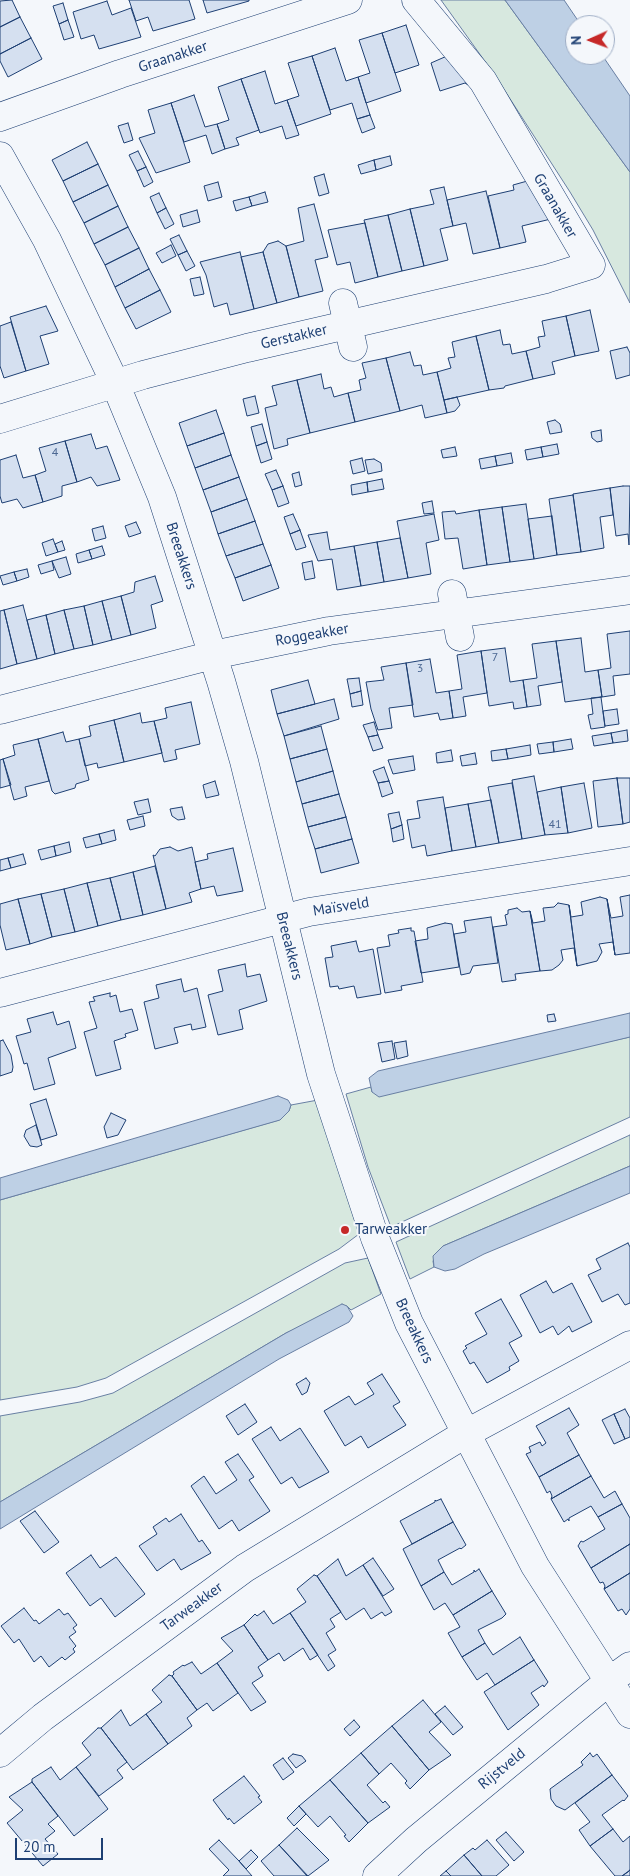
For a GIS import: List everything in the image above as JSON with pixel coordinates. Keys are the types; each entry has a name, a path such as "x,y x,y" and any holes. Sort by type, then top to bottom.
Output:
{"street":[{"name":"Graanakker","path":"0,117 120,74 348,0"},
{"name":"Graanakker","path":"416,0 483,81 591,265"},
{"name":"Breeakkers","path":"0,156 47,240 114,383 162,497 214,654 244,761 322,1074 375,1238 409,1323 534,1566 630,1714"},
{"name":"Gerstakker","path":"0,419 114,383 247,348 546,279 591,265"},
{"name":"Roggeakker","path":"0,710 214,654 329,631 630,590"},
{"name":"Maïsveld","path":"0,993 309,912 602,854 630,861"},
{"name":"Tarweakker","path":"0,1753 43,1717 245,1568 465,1434 630,1345"},
{"name":"Rijstveld","path":"377,1876 416,1840 630,1666"}],"shaded area":[{"path":"441,0 505,0 630,172 630,303 593,230 570,192 494,74"},
{"path":"630,1037 630,1117 391,1227 368,1167 346,1094 371,1087 372,1092"},
{"path":"318,1100 359,1234 339,1249 106,1378 77,1387 0,1400 0,1200 279,1120 289,1111 291,1105"},
{"path":"630,1135 630,1166 443,1246 433,1261 434,1267 410,1279 396,1242"},
{"path":"368,1258 381,1294 351,1310 347,1306 286,1333 0,1502 0,1416 80,1402 113,1393 345,1263"}],"water":[{"path":"505,0 564,0 574,15 565,15 565,65 609,65 630,96 630,172"},
{"path":"630,1013 630,1037 379,1097 372,1092 369,1078 378,1071"},
{"path":"278,1096 288,1100 291,1105 289,1111 280,1120 0,1200 0,1178"},
{"path":"630,1166 630,1193 484,1254 455,1269 445,1271 434,1267 433,1256 443,1246"},
{"path":"342,1304 347,1306 353,1316 349,1322 279,1359 0,1529 0,1502 286,1333"}],"building":[{"path":"12,0 20,17 0,27 0,1"},
{"path":"129,0 189,0 195,19 153,31 148,17 136,21"},
{"path":"203,0 249,0 249,1 207,13"},
{"path":"107,1 112,15 131,8 141,37 99,49 94,35 81,39 73,12"},
{"path":"63,3 68,20 59,24 53,6"},
{"path":"20,17 31,38 0,54 0,27"},
{"path":"68,20 74,37 64,40 59,24"},
{"path":"406,25 419,65 395,73 382,33"},
{"path":"382,33 401,91 366,103 358,77 370,73 359,40"},
{"path":"31,38 42,59 8,77 0,61 0,54"},
{"path":"335,48 346,81 358,77 370,115 357,119 352,103 330,110 312,56"},
{"path":"312,56 331,114 296,126 287,100 299,96 288,63"},
{"path":"447,56 468,85 465,83 440,91 431,63"},
{"path":"265,71 275,104 287,100 299,135 286,139 282,126 260,133 241,79"},
{"path":"241,79 259,130 236,138 239,145 225,149 217,124 229,120 218,87"},
{"path":"194,95 205,127 217,124 225,149 212,154 206,135 184,142 171,103"},
{"path":"171,103 190,162 156,173 139,138 155,133 148,110"},
{"path":"370,115 375,128 362,133 357,119"},
{"path":"128,123 133,140 124,143 118,126"},
{"path":"87,142 98,164 63,181 52,160"},
{"path":"138,151 146,167 137,171 129,155"},
{"path":"390,156 392,165 376,170 374,160"},
{"path":"374,160 376,170 361,174 358,165"},
{"path":"98,164 108,185 73,202 63,181"},
{"path":"146,167 153,182 144,187 137,171"},
{"path":"324,174 329,193 319,196 314,177"},
{"path":"531,180 555,218 522,226 526,242 500,248 488,196 514,190 513,185"},
{"path":"218,182 222,197 208,201 204,186"},
{"path":"108,185 118,206 84,223 73,202"},
{"path":"444,187 453,226 440,229 448,260 424,266 410,209 434,204 430,190"},
{"path":"486,191 500,248 473,254 466,223 453,226 447,200"},
{"path":"265,192 268,202 252,206 249,197"},
{"path":"159,193 166,208 157,213 150,197"},
{"path":"249,197 252,206 236,211 233,201"},
{"path":"314,204 328,257 315,260 323,291 299,297 286,246 304,241 298,208"},
{"path":"118,206 128,227 94,244 84,223"},
{"path":"166,208 174,224 165,229 157,213"},
{"path":"410,209 424,266 402,271 388,215"},
{"path":"197,210 200,222 183,227 180,215"},
{"path":"388,215 402,271 378,277 364,220"},
{"path":"365,223 378,277 355,283 350,262 337,265 328,230"},
{"path":"128,227 139,248 105,265 94,244"},
{"path":"179,235 187,251 178,255 170,239"},
{"path":"278,241 286,246 299,297 277,303 263,252 268,244"},
{"path":"171,245 176,256 162,263 156,253"},
{"path":"139,248 149,269 115,287 105,265"},
{"path":"187,251 195,266 186,271 178,255"},
{"path":"240,252 254,309 230,315 227,303 214,307 206,275 200,262"},
{"path":"263,252 277,303 254,309 241,257"},
{"path":"149,269 160,290 125,308 115,287"},
{"path":"200,277 204,294 194,296 190,279"},
{"path":"160,290 171,312 136,329 125,308"},
{"path":"46,306 58,331 40,336 49,364 26,371 10,317"},
{"path":"590,310 599,351 575,356 566,316"},
{"path":"566,316 575,356 552,362 555,374 533,379 526,351 540,347 538,337 545,336 542,321"},
{"path":"11,322 26,371 4,378 0,366 0,326"},
{"path":"500,330 503,345 510,344 512,354 526,351 533,379 505,386 504,388 489,390 476,336"},
{"path":"476,336 489,390 444,400 437,372 451,368 448,358 455,357 452,342"},
{"path":"627,347 630,353 630,375 616,379 610,351"},
{"path":"410,352 414,366 421,365 423,375 437,372 447,413 425,418 422,405 400,411 386,358"},
{"path":"386,358 400,411 355,422 348,393 361,390 359,380 366,378 362,363"},
{"path":"321,374 324,389 331,387 334,397 348,393 355,422 310,433 297,380"},
{"path":"297,380 310,433 287,439 288,445 274,449 265,408 277,405 272,386"},
{"path":"255,396 259,413 247,416 243,399"},
{"path":"457,397 460,405 455,411 447,413 444,400"},
{"path":"216,410 224,433 187,446 179,423"},
{"path":"555,420 560,424 562,432 550,434 547,422"},
{"path":"262,424 267,442 256,446 251,427"},
{"path":"601,430 602,441 597,442 592,438 591,432"},
{"path":"224,433 231,455 195,468 187,446"},
{"path":"91,434 96,449 107,446 120,480 97,486 91,477 77,482 65,441"},
{"path":"65,441 77,482 62,486 62,496 43,502 35,475 46,471 39,448"},
{"path":"267,442 272,459 261,463 256,446"},
{"path":"557,444 559,454 543,457 541,447"},
{"path":"455,447 457,456 443,458 441,450"},
{"path":"541,447 543,457 527,460 525,450"},
{"path":"511,453 513,463 497,466 495,456"},
{"path":"16,455 23,478 35,475 43,502 23,508 17,499 2,503 0,496 0,460"},
{"path":"231,455 239,477 203,490 195,468"},
{"path":"495,456 497,466 481,469 479,459"},
{"path":"362,458 365,471 353,474 350,461"},
{"path":"374,459 381,463 382,471 368,474 365,460"},
{"path":"276,470 283,486 272,490 265,474"},
{"path":"299,472 302,485 295,487 292,474"},
{"path":"239,477 247,499 211,512 203,490"},
{"path":"382,479 384,489 368,492 367,482"},
{"path":"367,482 368,492 352,495 351,485"},
{"path":"283,486 289,503 278,507 272,490"},
{"path":"630,486 629,545 628,534 616,536 610,488"},
{"path":"610,488 613,515 600,517 604,548 581,552 573,494"},
{"path":"573,495 581,552 557,555 549,499"},
{"path":"247,499 255,521 218,534 211,512"},
{"path":"432,501 434,513 424,514 422,503"},
{"path":"526,504 534,559 510,562 502,507"},
{"path":"502,507 510,562 487,565 479,510"},
{"path":"479,510 487,565 463,569 458,538 445,539 442,512 455,511 456,514"},
{"path":"293,514 300,530 290,534 284,517"},
{"path":"434,514 439,540 426,543 431,574 408,578 397,521"},
{"path":"552,516 557,555 534,559 528,519"},
{"path":"255,521 263,544 226,556 218,534"},
{"path":"136,522 141,533 129,537 125,526"},
{"path":"103,526 106,538 95,541 92,529"},
{"path":"300,530 306,547 296,550 290,534"},
{"path":"327,532 330,550 354,546 361,586 337,590 332,559 318,561 308,535"},
{"path":"400,538 408,578 384,582 377,542"},
{"path":"53,539 58,552 46,556 42,543"},
{"path":"62,541 65,550 58,552 55,544"},
{"path":"377,542 384,582 361,586 354,546"},
{"path":"263,544 271,565 235,578 226,556"},
{"path":"102,546 105,555 92,559 89,550"},
{"path":"89,550 92,559 78,563 76,554"},
{"path":"66,557 71,574 59,578 52,561"},
{"path":"52,561 54,570 41,574 38,565"},
{"path":"312,561 315,578 305,580 302,563"},
{"path":"271,565 279,588 243,601 235,578"},
{"path":"27,569 29,577 17,581 14,572"},
{"path":"14,572 17,581 3,585 0,576"},
{"path":"155,576 163,601 151,605 156,628 131,635 121,596 134,592 135,582"},
{"path":"121,596 131,635 112,640 102,601"},
{"path":"102,601 112,640 93,645 84,606"},
{"path":"23,605 37,659 17,664 4,610"},
{"path":"84,606 93,645 74,649 64,610"},
{"path":"4,610 17,664 0,669 0,611"},
{"path":"64,610 74,649 55,654 46,615"},
{"path":"46,615 55,654 37,659 27,620"},
{"path":"630,631 630,674 613,676 615,695 602,697 598,670 611,668 607,634"},
{"path":"581,638 585,672 598,670 602,697 565,702 556,641"},
{"path":"556,641 562,682 538,686 541,705 527,707 523,680 537,678 532,644"},
{"path":"505,648 510,682 523,680 527,707 514,709 513,702 489,706 481,651"},
{"path":"481,651 487,693 463,697 466,716 453,718 449,691 462,689 457,655"},
{"path":"430,659 436,693 449,691 453,718 440,720 438,713 414,717 406,663"},
{"path":"406,663 413,705 389,708 392,728 378,730 371,709 366,682 384,680 381,667"},
{"path":"359,678 361,691 350,694 347,679"},
{"path":"308,680 315,704 277,714 271,690"},
{"path":"361,691 363,705 352,707 350,694"},
{"path":"601,697 605,727 591,729 588,715 593,714 591,698"},
{"path":"334,699 339,719 284,736 277,714"},
{"path":"191,702 200,744 175,750 177,759 164,762 154,721 167,718 165,708"},
{"path":"617,709 619,724 605,726 603,711"},
{"path":"140,713 142,723 154,721 162,753 124,762 114,720"},
{"path":"114,720 124,762 98,768 97,763 85,766 79,739 91,736 89,726"},
{"path":"374,722 378,735 368,737 363,725"},
{"path":"321,726 327,749 290,759 284,736"},
{"path":"627,730 628,741 613,743 611,733"},
{"path":"63,732 66,742 79,739 89,780 76,784 75,788 55,794 52,791 38,739"},
{"path":"611,733 613,743 594,746 592,736"},
{"path":"378,735 383,748 373,751 368,737"},
{"path":"38,739 49,781 25,787 27,796 14,800 3,759 15,755 13,745"},
{"path":"571,739 573,749 554,752 553,742"},
{"path":"553,742 554,752 539,754 537,744"},
{"path":"530,745 531,755 508,759 506,749"},
{"path":"327,749 333,771 296,782 290,759"},
{"path":"506,749 508,759 492,761 491,751"},
{"path":"451,750 453,761 437,763 436,753"},
{"path":"475,753 477,764 462,766 460,756"},
{"path":"413,756 415,770 393,774 388,760"},
{"path":"3,759 11,785 0,788 0,760"},
{"path":"384,767 389,781 378,783 373,771"},
{"path":"333,771 339,794 302,804 296,782"},
{"path":"534,776 545,835 522,839 512,780"},
{"path":"617,778 623,824 598,827 593,781"},
{"path":"617,778 630,778 630,822 623,824"},
{"path":"215,781 219,795 206,798 203,785"},
{"path":"389,781 393,793 382,797 378,783"},
{"path":"512,783 522,839 499,843 488,787"},
{"path":"584,783 592,828 568,833 561,787"},
{"path":"561,787 568,833 545,835 537,792"},
{"path":"339,794 346,817 308,827 302,804"},
{"path":"443,797 452,851 427,856 425,845 412,848 407,820 420,818 417,801"},
{"path":"148,799 151,812 138,815 134,802"},
{"path":"491,800 499,843 476,847 468,804"},
{"path":"468,804 476,847 452,851 445,808"},
{"path":"182,807 185,819 178,820 172,816 170,809"},
{"path":"399,812 402,825 391,829 388,814"},
{"path":"143,816 145,826 130,830 127,820"},
{"path":"346,817 352,839 315,849 308,827"},
{"path":"402,825 404,839 393,842 391,829"},
{"path":"114,830 116,840 102,844 99,834"},
{"path":"99,834 102,844 86,848 83,838"},
{"path":"352,839 359,863 321,873 315,849"},
{"path":"69,842 71,852 56,856 54,846"},
{"path":"54,846 56,856 41,860 38,850"},
{"path":"170,847 178,851 192,847 201,889 189,893 192,902 166,909 153,855 155,856 160,849"},
{"path":"233,848 243,891 217,896 214,886 201,889 195,862 208,859 207,854"},
{"path":"23,854 26,864 11,868 8,858"},
{"path":"8,858 11,868 0,871 0,860"},
{"path":"155,866 166,909 143,915 133,872"},
{"path":"133,872 143,915 121,920 110,878"},
{"path":"110,878 121,920 98,926 87,883"},
{"path":"87,883 98,926 75,932 64,889"},
{"path":"64,889 75,932 52,937 41,894"},
{"path":"41,894 52,937 30,944 18,899"},
{"path":"630,895 630,953 615,955 607,899 611,918 623,916 620,897"},
{"path":"600,897 607,899 615,955 613,942 599,944 602,952 597,961 577,966 569,905 571,917 583,915 581,902"},
{"path":"18,899 30,944 6,950 0,925 0,904"},
{"path":"558,903 569,905 577,966 574,948 561,950 563,960 552,970 540,971 530,911 533,923 545,921 543,908 554,907"},
{"path":"517,908 522,912 530,911 540,971 515,974 516,980 502,982 493,927 507,925 505,915 508,914 508,910"},
{"path":"491,917 498,963 473,966 470,973 461,975 454,934 466,932 464,921"},
{"path":"445,923 452,924 459,967 421,973 415,941 428,939 427,928"},
{"path":"411,928 411,931 414,931 423,982 401,986 402,990 385,993 377,948 390,946 388,935 399,933 398,930"},
{"path":"356,941 359,952 373,949 381,994 357,998 354,986 339,989 338,986 330,987 325,958 333,957 331,946"},
{"path":"245,964 247,977 260,974 267,1001 239,1010 243,1029 218,1035 208,995 223,991 218,970"},
{"path":"181,979 184,992 197,988 206,1027 192,1030 191,1024 174,1028 178,1043 155,1049 144,1002 159,998 156,985"},
{"path":"110,993 110,997 116,995 120,1012 132,1009 138,1030 125,1034 126,1037 114,1041 121,1069 96,1076 84,1032 97,1028 89,1002 95,1001 93,997"},
{"path":"53,1012 57,1025 69,1021 76,1048 48,1058 55,1084 34,1090 27,1063 24,1064 16,1036 31,1032 27,1019"},
{"path":"554,1014 556,1021 548,1022 547,1015"},
{"path":"3,1040 11,1055 13,1067 12,1072 0,1076 0,1041"},
{"path":"392,1041 395,1059 382,1062 378,1043"},
{"path":"406,1041 408,1056 397,1059 394,1043"},
{"path":"46,1099 57,1135 41,1140 30,1104"},
{"path":"111,1113 126,1120 118,1135 107,1138 104,1127"},
{"path":"36,1125 42,1145 37,1147 30,1146 24,1136 26,1130"},
{"path":"628,1243 630,1247 630,1303 625,1305 618,1294 602,1302 588,1275 601,1269 596,1259"},
{"path":"546,1281 553,1293 572,1283 592,1322 572,1332 569,1326 558,1335 553,1326 540,1333 520,1295"},
{"path":"501,1299 522,1336 509,1343 519,1361 509,1367 510,1370 487,1383 474,1362 470,1364 463,1351 467,1348 465,1346 487,1334 475,1313"},
{"path":"382,1374 400,1402 393,1406 406,1425 368,1448 361,1436 345,1446 324,1411 349,1396 355,1405 374,1394 367,1383"},
{"path":"306,1378 310,1383 307,1392 302,1395 296,1384"},
{"path":"245,1404 257,1422 238,1435 226,1416"},
{"path":"569,1408 579,1425 567,1433 579,1455 539,1477 526,1454 531,1452 529,1447 540,1442 542,1446 546,1443 536,1426"},
{"path":"625,1409 630,1418 630,1437 625,1439 614,1414"},
{"path":"614,1414 625,1439 614,1444 602,1420"},
{"path":"271,1427 280,1441 300,1428 329,1472 299,1488 292,1477 281,1484 252,1439"},
{"path":"238,1454 254,1477 249,1480 270,1511 239,1531 232,1520 219,1529 191,1486 204,1476 216,1494 237,1480 225,1462"},
{"path":"579,1455 591,1476 551,1499 550,1491 547,1493 539,1477"},
{"path":"591,1476 604,1498 615,1491 622,1504 598,1517 591,1506 569,1518 569,1521 568,1519 564,1522 551,1499"},
{"path":"441,1499 453,1522 412,1544 400,1521 435,1502 435,1500"},
{"path":"622,1504 630,1518 630,1544 591,1568 578,1546 581,1541 583,1542 605,1529 598,1517"},
{"path":"35,1511 59,1542 44,1553 20,1521"},
{"path":"181,1514 199,1542 202,1540 211,1553 181,1570 174,1559 157,1571 139,1546 157,1534 153,1527 166,1518 169,1522"},
{"path":"453,1522 466,1545 438,1560 444,1572 421,1586 403,1549"},
{"path":"630,1544 630,1573 604,1589 603,1582 600,1583 591,1568"},
{"path":"91,1555 100,1568 116,1557 145,1594 115,1617 101,1598 90,1606 66,1573"},
{"path":"373,1558 394,1589 383,1596 363,1565"},
{"path":"338,1559 346,1576 363,1565 392,1612 385,1616 382,1612 371,1619 364,1608 346,1620 317,1576"},
{"path":"479,1569 492,1591 453,1615 445,1603 434,1610 421,1586 444,1572 452,1585 474,1572 474,1570 475,1572"},
{"path":"630,1573 630,1609 626,1615 622,1609 618,1611 604,1589"},
{"path":"314,1575 317,1576 341,1612 330,1619 335,1627 326,1633 336,1650 328,1655 335,1666 328,1671 290,1613 306,1602 297,1589"},
{"path":"492,1591 506,1614 478,1630 485,1643 462,1657 448,1633 460,1627 453,1615"},
{"path":"24,1608 34,1621 36,1620 39,1624 59,1609 64,1615 68,1613 77,1625 73,1628 76,1632 69,1637 76,1646 73,1649 75,1652 65,1660 62,1657 49,1667 41,1656 34,1662 19,1639 14,1643 1,1626"},
{"path":"264,1611 273,1624 290,1613 318,1655 310,1660 303,1648 284,1661 279,1653 268,1660 244,1625 255,1614 257,1616"},
{"path":"244,1625 268,1660 258,1667 263,1676 252,1683 266,1702 251,1711 217,1663 233,1651 221,1638"},
{"path":"520,1637 534,1660 495,1685 487,1673 477,1680 462,1657 485,1643 493,1655"},
{"path":"534,1660 548,1682 544,1687 543,1685 531,1693 539,1705 508,1730 484,1692"},
{"path":"192,1662 201,1674 217,1663 238,1693 213,1711 207,1703 197,1710 172,1676 173,1672 183,1665"},
{"path":"169,1675 172,1676 197,1710 187,1718 192,1726 168,1744 146,1714 162,1702 152,1690"},
{"path":"423,1700 441,1722 429,1732 451,1755 429,1770 392,1726"},
{"path":"445,1706 463,1727 453,1735 435,1714"},
{"path":"121,1710 130,1726 146,1714 168,1744 133,1770 101,1728"},
{"path":"354,1720 360,1727 350,1736 344,1729"},
{"path":"392,1726 429,1770 410,1789 405,1783 407,1781 391,1763 379,1774 361,1753"},
{"path":"98,1728 101,1728 127,1762 117,1770 123,1778 99,1796 76,1767 91,1755 82,1743"},
{"path":"361,1753 379,1774 367,1785 383,1803 385,1801 390,1807 368,1823 330,1780"},
{"path":"590,1753 593,1757 597,1754 612,1775 565,1810 556,1806 551,1799 550,1789 583,1765 581,1762"},
{"path":"293,1754 302,1756 306,1761 296,1768 288,1758"},
{"path":"283,1758 294,1772 283,1780 273,1765"},
{"path":"51,1767 60,1780 76,1767 108,1809 74,1836 32,1782 32,1779"},
{"path":"612,1775 628,1796 624,1801 602,1815 613,1829 590,1846 579,1830 590,1822 575,1803"},
{"path":"244,1776 260,1796 258,1797 262,1802 234,1824 229,1818 228,1820 213,1800"},
{"path":"330,1780 368,1823 349,1842 344,1836 346,1835 330,1816 318,1827 299,1806"},
{"path":"32,1782 58,1816 48,1824 55,1831 45,1839 58,1854 43,1866 7,1823 23,1810 9,1797"},
{"path":"299,1806 306,1814 294,1826 287,1818"},
{"path":"297,1828 329,1860 308,1876 279,1845"},
{"path":"613,1829 623,1842 630,1836 630,1870 622,1876 615,1876 590,1846"},
{"path":"506,1832 524,1852 514,1861 496,1840"},
{"path":"219,1840 252,1876 223,1876 229,1870 209,1849"},
{"path":"487,1840 509,1865 496,1876 482,1876 464,1855 473,1848 475,1850"},
{"path":"279,1845 307,1876 274,1876 261,1861"},
{"path":"251,1850 258,1857 246,1869 239,1861"},
{"path":"464,1855 482,1876 451,1876 446,1871"},
{"path":"630,1870 630,1876 622,1876 628,1872"},
{"path":"446,1871 451,1876 440,1876"}],"place":[{"name":"Tarweakker","path":"345,1230"}]}
